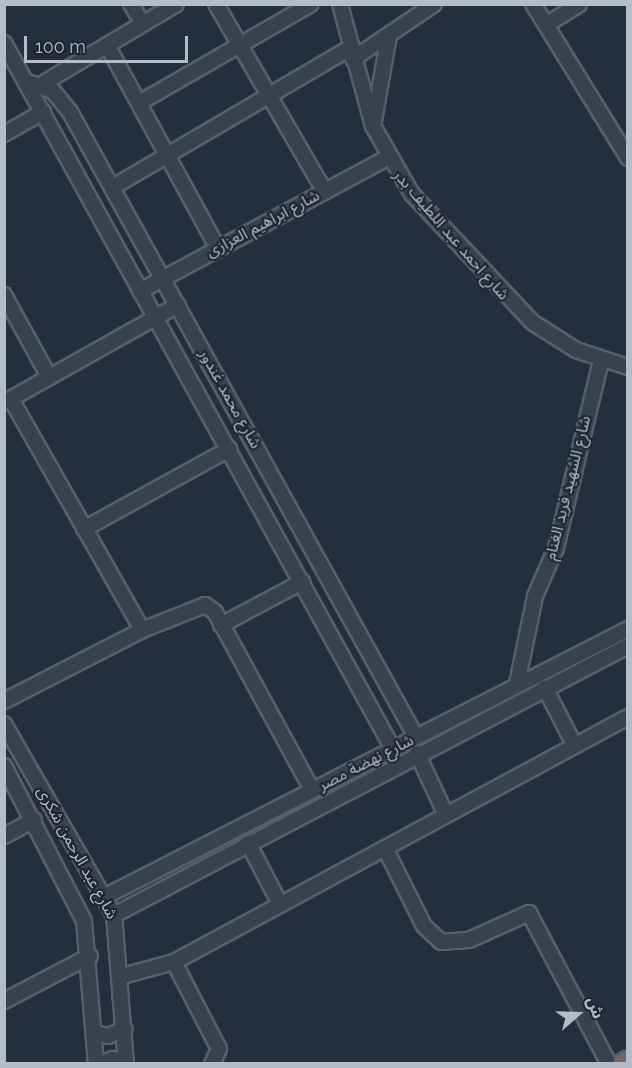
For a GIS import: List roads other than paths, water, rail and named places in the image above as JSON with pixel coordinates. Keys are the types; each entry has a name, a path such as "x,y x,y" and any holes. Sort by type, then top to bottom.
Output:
{"highway":[{"path":"623,1064 627,1061"}],"street":[{"path":"131,4 143,24"},
{"path":"25,81 42,84 176,4"},
{"path":"216,4 325,192"},
{"path":"139,103 311,4"},
{"name":"شارع احمد عبد اللطيف بدر","path":"340,4 373,126 387,158 512,305 553,337 601,360 627,367"},
{"path":"113,187 269,95 389,35 434,4"},
{"path":"533,4 627,158"},
{"path":"546,25 579,4"},
{"path":"373,126 389,35"},
{"name":"شارع محمد غندور","path":"4,43 393,749"},
{"path":"107,45 218,249"},
{"name":"شارع محمد غندور","path":"42,84 63,101 113,187 416,737"},
{"path":"4,134 43,112"},
{"name":"شارع ابراهيم العزازى","path":"140,291 387,158"},
{"path":"4,295 49,377"},
{"path":"142,630 8,401 178,305"},
{"name":"شارع الشهيد فريد الغنام","path":"517,684 535,596 556,548 601,360"},
{"path":"84,529 229,449"},
{"path":"221,625 302,582"},
{"path":"4,701 192,605 205,605 221,625 312,790"},
{"name":"شارع نهضة مصر","path":"104,897 627,629"},
{"name":"شارع نهضة مصر","path":"114,915 417,753 627,646"},
{"path":"545,688 575,746"},
{"path":"122,976 174,962 627,717"},
{"name":"شارع عبد الرحمن شكرى","path":"4,724 114,915 122,976 126,1064"},
{"path":"417,753 446,815"},
{"name":"شارع عبد الرحمن شكرى","path":"4,766 76,903 90,956 98,1064"},
{"path":"4,836 34,820"},
{"path":"248,843 280,904"},
{"path":"385,848 424,926 441,942 469,940 529,913 609,1064"},
{"path":"178,859 187,875"},
{"path":"4,1001 90,956"},
{"path":"174,962 219,1049 212,1064"},
{"path":"94,1033 108,1036 124,1029"},
{"path":"98,1064 113,1059 126,1064"}]}
